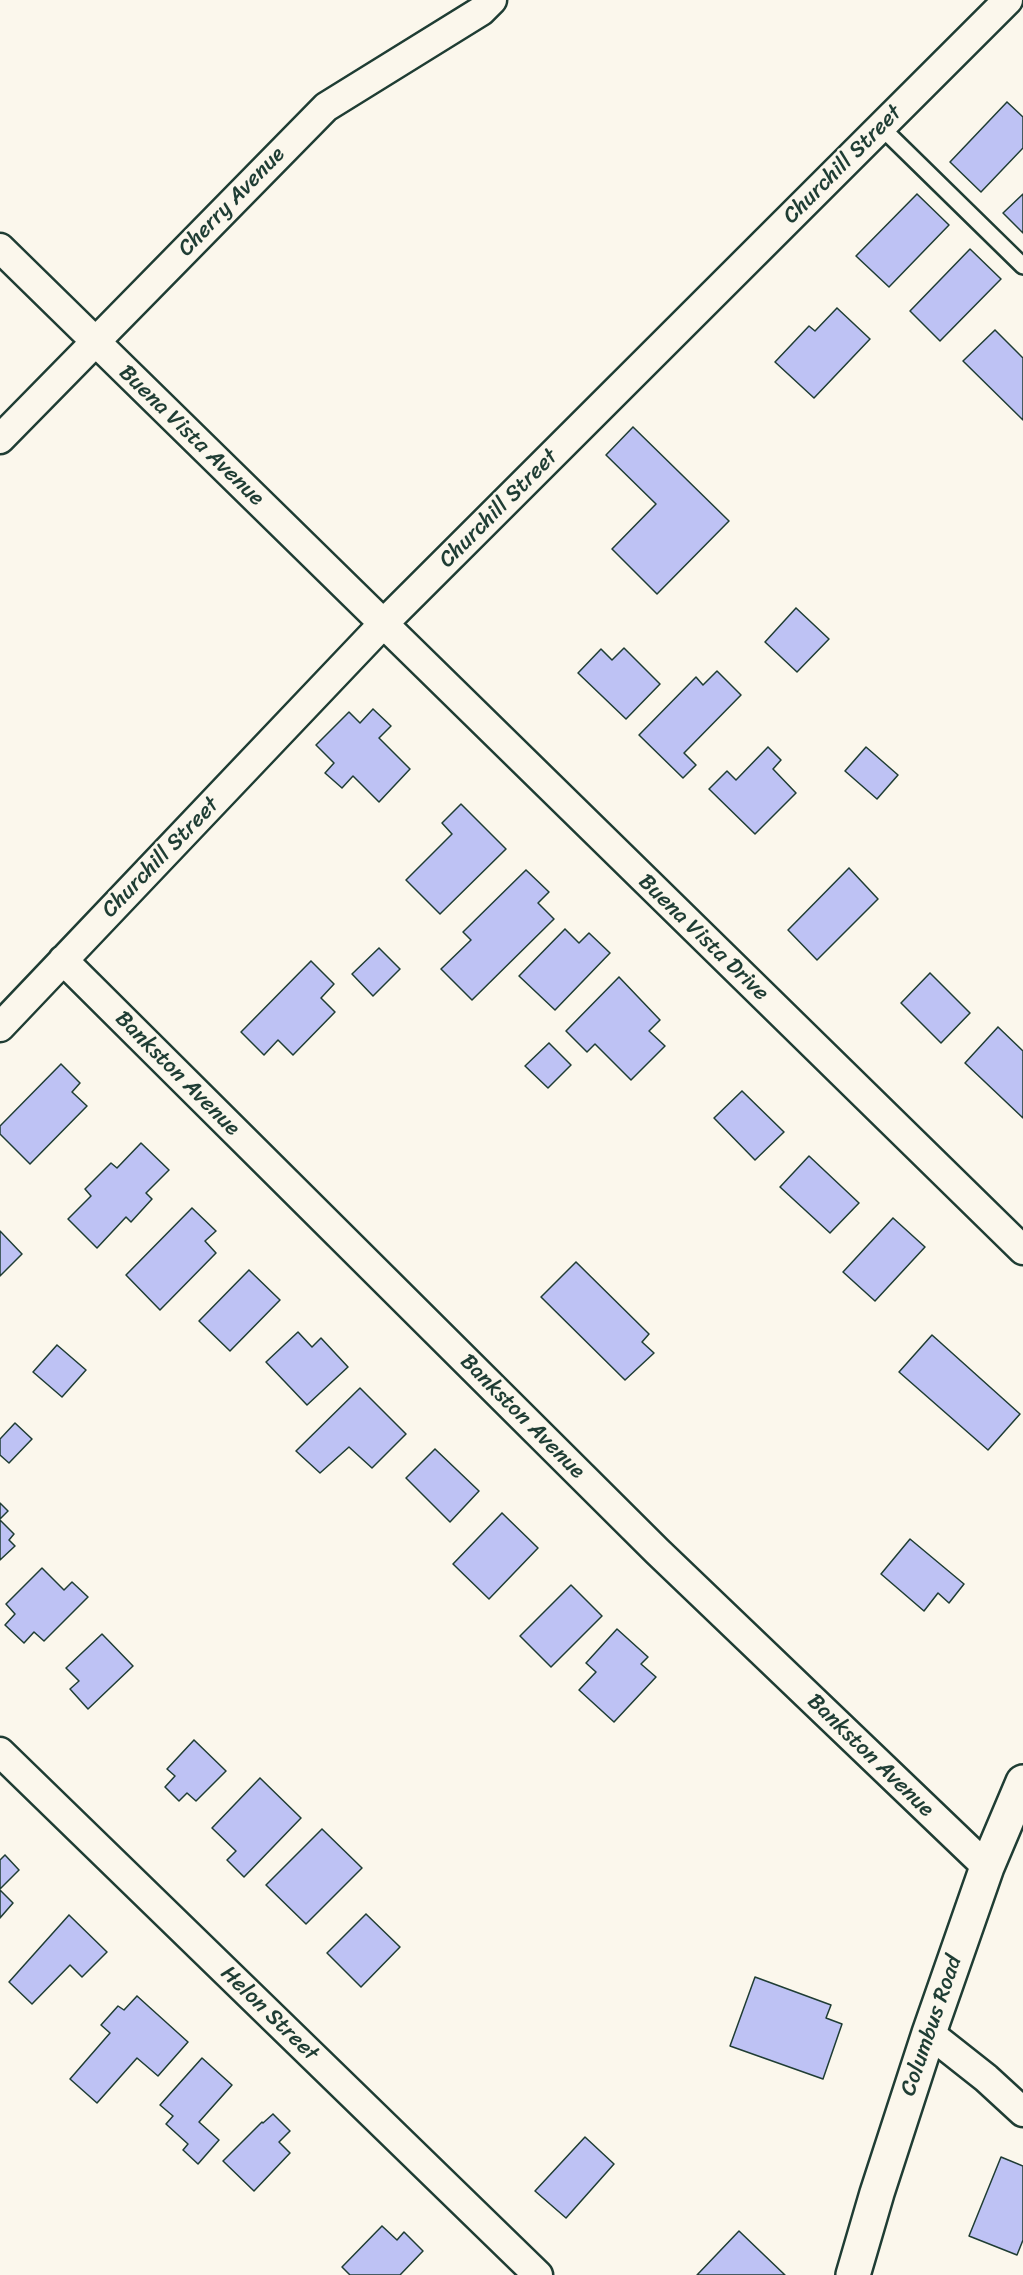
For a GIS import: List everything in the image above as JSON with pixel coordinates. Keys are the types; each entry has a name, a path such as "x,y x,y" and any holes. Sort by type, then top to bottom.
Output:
{"street":[{"name":"Churchill Street","path":"0,1027 383,624 1008,0"},
{"name":"Cherry Avenue","path":"0,439 326,107 481,4"},
{"name":"Buena Vista Avenue","path":"0,248 383,624"},
{"name":"Buena Vista Drive","path":"383,624 1023,1250"},
{"name":"Bankston Avenue","path":"63,960 657,1551 987,1868"},
{"name":"Helon Street","path":"0,1752 538,2275"},
{"name":"Columbus Road","path":"853,2275 929,2033 987,1868 1023,1782"},
{"path":"929,2033 987,2078 1023,2112"}],"lane":[{"path":"881,127 1023,267"}],"building":[{"path":"1007,102 1023,117 1023,148 981,192 950,162"},
{"path":"917,194 949,225 889,287 856,256"},
{"path":"1023,194 1023,233 1003,213"},
{"path":"970,249 1001,279 940,341 910,311"},
{"path":"837,308 870,339 814,398 775,362 809,326 815,331"},
{"path":"995,330 1023,358 1023,420 963,361"},
{"path":"633,427 729,521 657,594 612,549 656,504 606,455"},
{"path":"796,608 829,639 797,672 765,642"},
{"path":"624,648 660,684 626,719 578,673 601,649 612,660"},
{"path":"717,671 741,695 684,753 696,765 683,778 639,735 696,677 703,685"},
{"path":"373,709 391,726 379,738 410,769 379,802 353,776 342,788 325,773 334,763 316,745 349,712 360,723"},
{"path":"768,747 781,760 773,769 796,793 755,834 709,789 727,771 736,780"},
{"path":"866,747 898,775 877,799 845,771"},
{"path":"461,804 506,849 440,914 406,880 452,834 442,823"},
{"path":"849,868 878,899 817,960 788,930"},
{"path":"526,870 549,892 538,903 554,919 472,1000 441,969 471,940 463,932"},
{"path":"565,929 579,943 589,933 610,953 555,1010 519,976"},
{"path":"379,948 400,969 373,996 352,974"},
{"path":"311,961 334,984 321,998 335,1012 293,1055 278,1040 264,1055 241,1032"},
{"path":"930,973 970,1013 941,1043 901,1003"},
{"path":"619,977 660,1020 649,1031 665,1046 631,1080 595,1044 587,1052 566,1031"},
{"path":"998,1027 1023,1051 1023,1118 965,1063"},
{"path":"549,1043 571,1065 548,1088 525,1066"},
{"path":"61,1064 80,1083 72,1092 87,1106 30,1164 0,1134 0,1126"},
{"path":"742,1091 784,1132 755,1160 714,1118"},
{"path":"141,1143 169,1170 146,1193 152,1199 131,1222 126,1217 97,1248 68,1219 91,1196 85,1189 111,1163 117,1168"},
{"path":"809,1156 859,1203 830,1233 780,1187"},
{"path":"192,1208 216,1231 205,1241 216,1253 160,1310 126,1275"},
{"path":"893,1218 925,1247 875,1301 843,1272"},
{"path":"0,1231 22,1254 0,1276"},
{"path":"576,1262 649,1334 642,1342 654,1353 625,1380 541,1297"},
{"path":"249,1270 280,1300 230,1351 199,1321"},
{"path":"298,1332 312,1347 321,1338 348,1367 307,1405 266,1362"},
{"path":"932,1335 1020,1414 988,1450 899,1372"},
{"path":"57,1345 86,1370 62,1397 33,1372"},
{"path":"360,1388 406,1434 372,1468 349,1447 320,1473 296,1451"},
{"path":"15,1423 32,1439 9,1463 0,1455 0,1439"},
{"path":"435,1449 479,1491 450,1522 406,1478"},
{"path":"0,1503 8,1511 0,1519"},
{"path":"502,1513 538,1548 489,1599 453,1564"},
{"path":"0,1520 14,1534 9,1540 15,1546 0,1560"},
{"path":"910,1539 964,1584 949,1603 938,1593 924,1611 881,1574"},
{"path":"42,1568 64,1590 72,1582 88,1597 44,1641 34,1632 24,1643 5,1625 15,1614 6,1604"},
{"path":"571,1585 602,1616 551,1667 520,1636"},
{"path":"617,1629 648,1657 641,1664 656,1677 614,1722 579,1690 596,1672 586,1663"},
{"path":"102,1634 133,1666 88,1709 70,1689 79,1681 66,1668"},
{"path":"194,1740 226,1771 196,1801 187,1793 179,1801 165,1787 175,1776 167,1769"},
{"path":"260,1778 301,1818 244,1877 227,1860 236,1851 212,1828"},
{"path":"322,1829 362,1868 306,1924 266,1885"},
{"path":"5,1855 19,1870 0,1889 0,1860"},
{"path":"0,1890 13,1903 0,1918"},
{"path":"366,1914 400,1947 361,1987 327,1953"},
{"path":"69,1915 107,1952 82,1977 70,1965 32,2004 9,1982"},
{"path":"755,1977 831,2005 826,2018 842,2024 823,2079 730,2046"},
{"path":"137,1996 188,2042 158,2076 137,2058 97,2103 70,2079 110,2033 101,2025 118,2006 124,2010"},
{"path":"202,2058 232,2085 199,2122 219,2140 198,2164 183,2150 188,2144 166,2124 173,2116 160,2105"},
{"path":"273,2114 290,2131 279,2142 290,2153 254,2191 223,2161"},
{"path":"585,2137 614,2164 566,2218 535,2191"},
{"path":"1001,2157 1023,2166 1023,2240 1017,2255 969,2236"},
{"path":"382,2226 397,2240 404,2232 423,2251 400,2275 350,2275 342,2267"},
{"path":"739,2231 785,2275 697,2275"}]}
